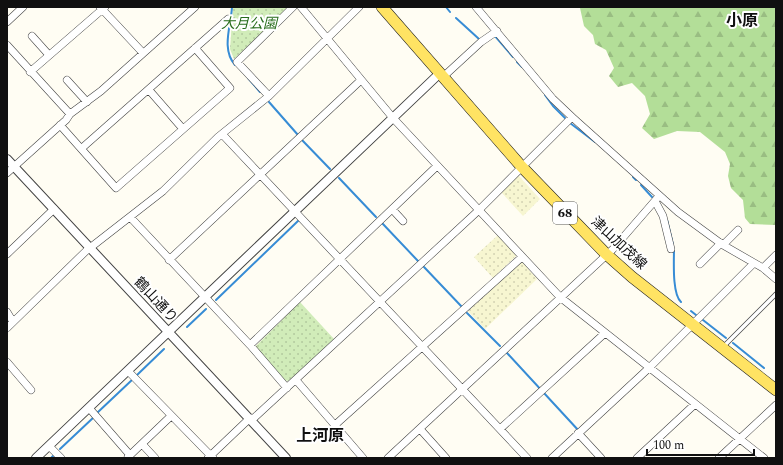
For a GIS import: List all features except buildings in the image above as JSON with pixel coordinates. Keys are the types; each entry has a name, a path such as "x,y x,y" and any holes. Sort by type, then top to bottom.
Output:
{"main road":[{"name":"津山加茂線","path":"382,7 521,166 606,254 776,390"}],"street":[{"path":"7,22 23,7"},
{"path":"7,173 60,126 70,114 87,102 195,7"},
{"path":"268,96 237,62 293,7"},
{"path":"301,7 393,118 560,297 694,405 740,438 764,458"},
{"path":"7,328 90,248 131,218 163,191 222,134 268,96 359,7"},
{"path":"476,7 554,99 657,198 722,244 753,264 763,268 776,279"},
{"path":"30,72 102,8 143,53"},
{"path":"82,148 228,19"},
{"path":"36,458 49,446 93,413 132,376 168,333 393,118 481,42 497,31"},
{"path":"32,36 49,55"},
{"path":"7,46 70,114"},
{"path":"60,126 82,148 116,188 230,88 195,48"},
{"path":"66,80 87,102"},
{"path":"169,260 361,80"},
{"path":"149,90 183,129"},
{"path":"132,376 211,457 250,419 255,417 296,380 479,210 521,166 572,117"},
{"path":"222,134 528,458"},
{"name":"鶴山通り","path":"7,158 168,333 286,458"},
{"path":"250,345 437,166"},
{"path":"657,198 671,249"},
{"path":"388,458 613,249 657,198"},
{"path":"7,254 54,209"},
{"path":"392,210 403,221"},
{"path":"131,218 250,345 287,388"},
{"path":"700,264 738,230"},
{"path":"763,268 776,255"},
{"path":"334,425 522,257"},
{"path":"552,458 649,368 753,264"},
{"path":"7,312 13,322"},
{"path":"500,429 605,333"},
{"path":"7,362 31,390"},
{"path":"296,380 363,458"},
{"path":"637,458 694,405"},
{"path":"719,458 776,405"},
{"path":"93,413 129,457 171,416"},
{"path":"420,429 446,458"},
{"path":"579,432 601,458"},
{"path":"142,444 156,458"},
{"path":"49,446 61,458"}],"lane":[{"path":"722,348 776,294"}],"green space":[{"name":"大月公園","path":"233,7 289,7 234,59 230,49"},
{"path":"581,7 776,7 776,225 750,224 745,218 743,200 731,188 728,176 730,164 725,152 700,132 677,131 654,139 642,128 650,114 645,96 632,83 618,87 609,76 614,68 606,50 595,44 593,35 584,26"},
{"path":"518,175 540,199 523,216 501,192"},
{"path":"498,235 517,255 493,278 474,257"},
{"path":"522,262 537,279 485,329 468,311"},
{"path":"300,302 334,339 289,381 283,380 256,348 256,346"}],"waterway":[{"path":"232,7 228,37 228,52 235,65"},
{"path":"446,7 450,12"},
{"path":"456,18 479,39"},
{"path":"495,36 513,57"},
{"path":"517,62 522,67"},
{"path":"248,78 260,92"},
{"path":"545,95 565,118"},
{"path":"269,102 298,135"},
{"path":"570,123 595,142"},
{"path":"301,139 330,169"},
{"path":"633,177 636,180"},
{"path":"339,178 376,217"},
{"path":"641,185 652,197"},
{"path":"216,300 299,220"},
{"path":"667,220 673,245"},
{"path":"382,223 418,261"},
{"path":"674,249 675,285 678,298 681,302"},
{"path":"424,267 462,307"},
{"path":"187,327 206,309"},
{"path":"691,311 696,315"},
{"path":"467,313 500,346"},
{"path":"703,320 726,338"},
{"path":"733,343 764,368"},
{"path":"136,376 164,349"},
{"path":"507,353 579,431"},
{"path":"97,413 133,379"},
{"path":"60,449 94,417"}],"district":[{"name":"小原","path":"742,21"},
{"name":"上河原","path":"320,436"}]}
